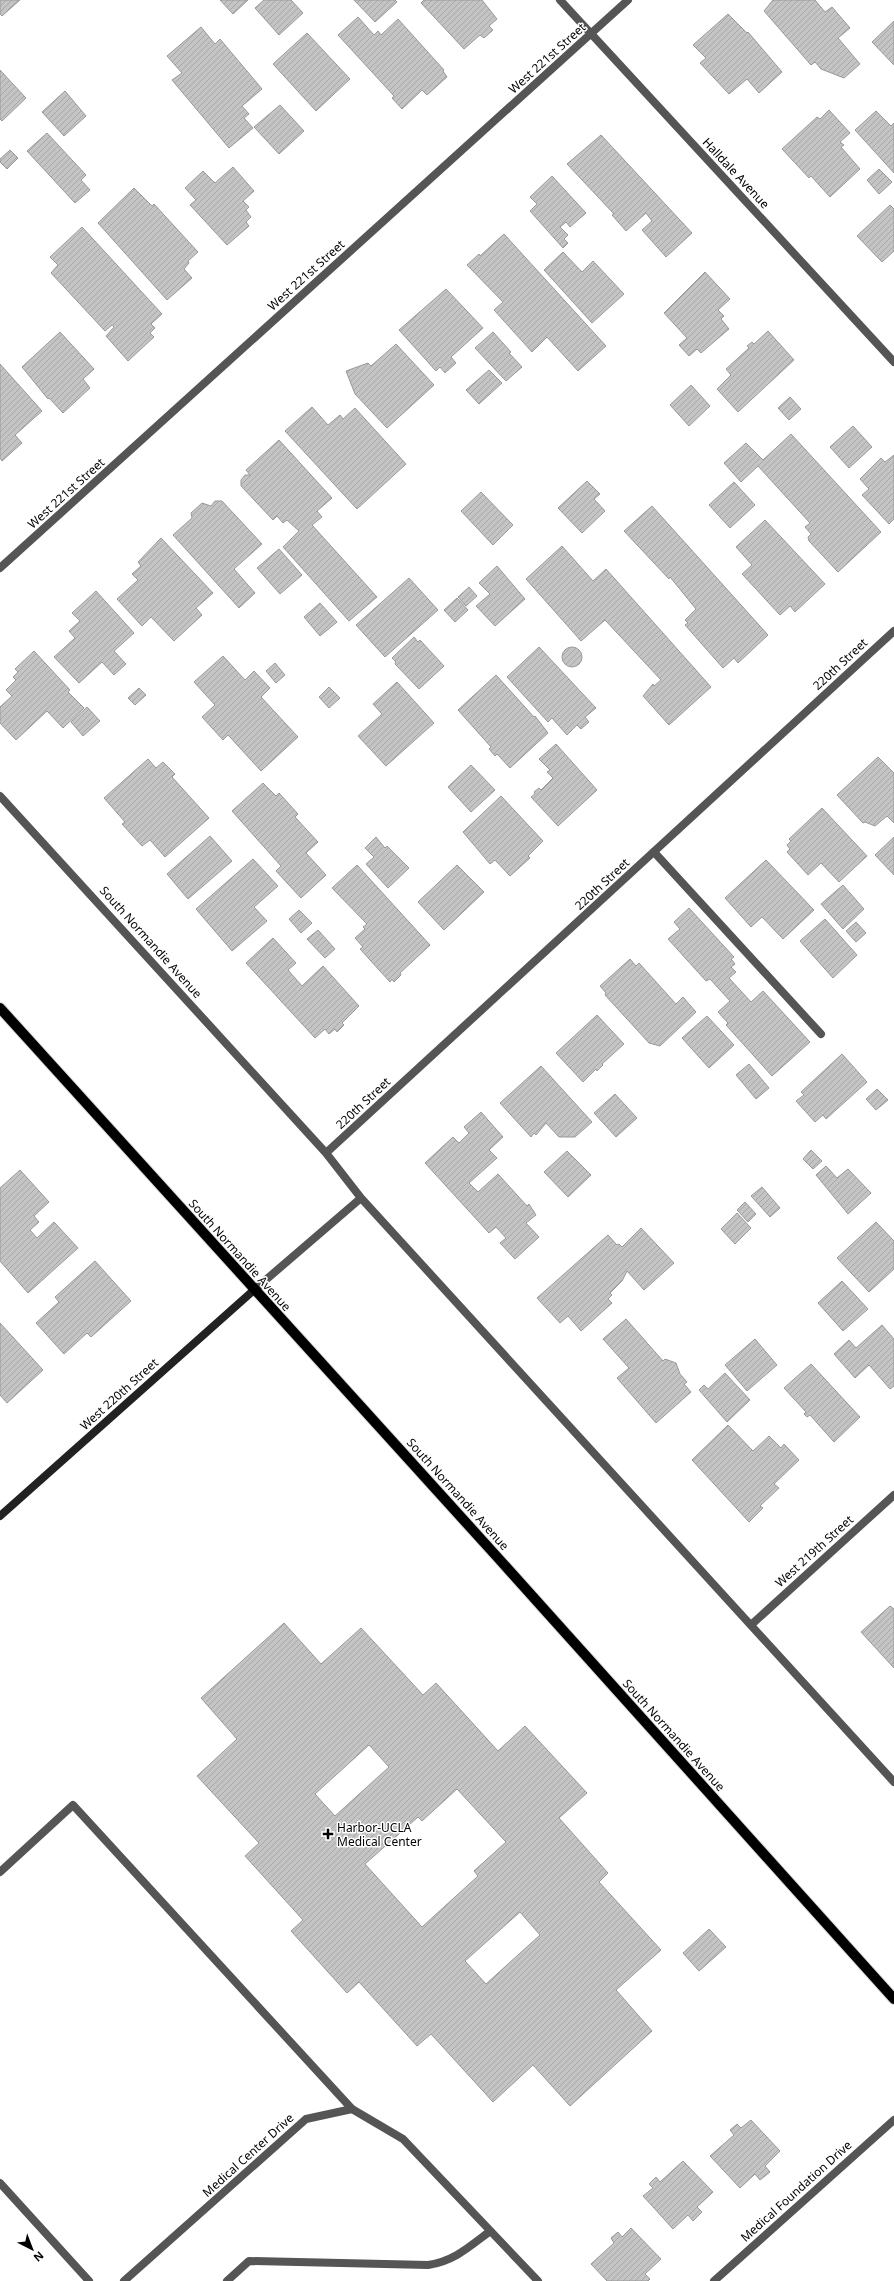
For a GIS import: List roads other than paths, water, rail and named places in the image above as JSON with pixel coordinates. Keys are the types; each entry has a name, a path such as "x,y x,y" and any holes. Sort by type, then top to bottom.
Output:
{"main road":[{"name":"South Normandie Avenue","path":"0,1008 499,1559 894,1999"}],"street":[{"name":"Halldale Avenue","path":"560,0 894,362"},
{"name":"West 221st Street","path":"0,568 628,0"},
{"name":"220th Street","path":"326,1153 894,631"},
{"name":"South Normandie Avenue","path":"0,796 326,1153 361,1198 894,1782"},
{"path":"654,852 821,1034"},
{"path":"254,1290 361,1198"},
{"name":"West 220th Street","path":"0,1516 254,1290"},
{"name":"West 219th Street","path":"751,1625 894,1495"},
{"path":"0,1872 73,1805 352,2109 403,2139 489,2232 538,2281"},
{"name":"Medical Center Drive","path":"124,2281 306,2119 352,2109"},
{"name":"Medical Foundation Drive","path":"714,2281 894,2120"},
{"path":"0,2183 88,2281"},
{"path":"227,2281 249,2261 428,2265 444,2263 458,2255 489,2232"}],"place":[{"name":"Harbor-UCLA Medical Center","path":"328,1834"}]}
